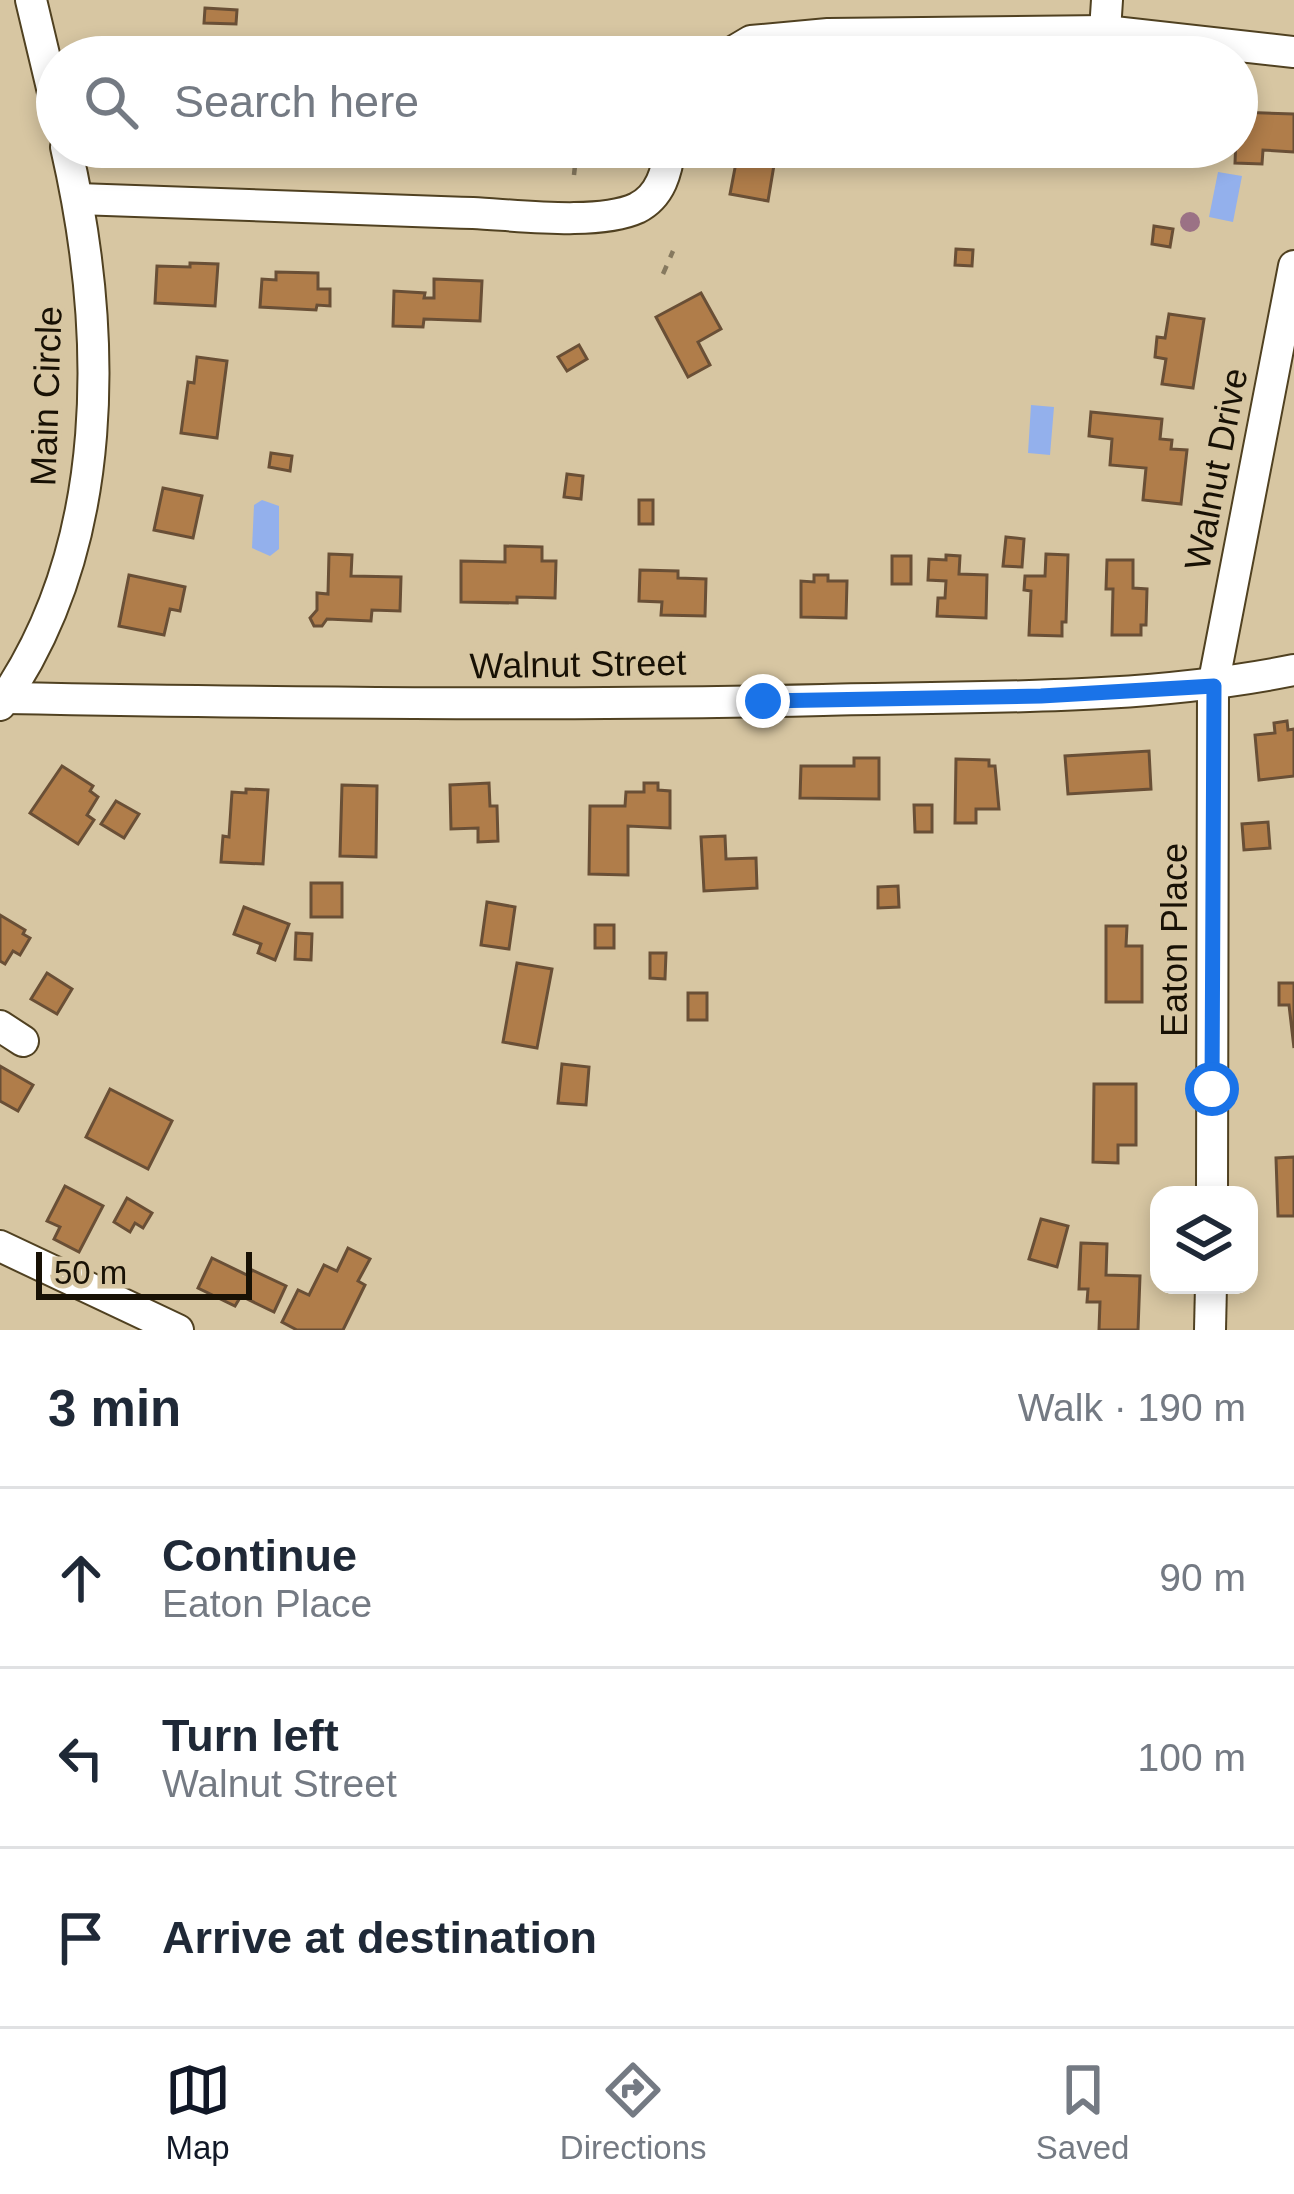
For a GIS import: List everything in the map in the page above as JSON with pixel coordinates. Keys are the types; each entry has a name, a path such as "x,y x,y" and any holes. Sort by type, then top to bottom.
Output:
{"street":[{"path":"32,0 40,36"},
{"path":"806,36 1106,16 1210,36"},
{"path":"1258,45 1294,52"},
{"name":"Main Circle","path":"3,701 46,626 78,520 90,455 95,334 71,168"},
{"path":"78,199 514,215 619,214 653,196 667,168"},
{"name":"Walnut Drive","path":"1214,686 1294,266"},
{"name":"Walnut Street","path":"3,701 632,704 1041,696 1214,686 1294,670"},
{"name":"Eaton Place","path":"1212,1186 1214,686"},
{"path":"0,1246 178,1330"},
{"path":"1210,1330 1211,1294"}],"path":[{"path":"574,175 575,168"},
{"path":"663,274 673,251"}],"water":[{"path":"1218,172 1242,176 1233,222 1209,217"},
{"path":"1031,405 1054,407 1050,455 1028,453"},
{"path":"262,500 279,506 279,549 270,556 252,548 254,505"}],"building":[{"path":"205,8 237,10 236,24 204,23"},
{"path":"1258,113 1294,114 1294,152 1263,150 1262,164 1258,164"},
{"path":"735,168 774,168 768,201 730,194"},
{"path":"1154,226 1173,229 1170,247 1152,244"},
{"path":"956,249 973,250 972,266 955,265"},
{"path":"190,263 218,264 215,306 155,303 157,266 190,267"},
{"path":"276,272 318,273 318,289 330,289 330,306 317,305 316,310 260,307 262,279 276,280"},
{"path":"434,279 482,281 480,321 424,319 423,327 393,326 394,291 434,298"},
{"path":"701,293 721,329 698,342 710,365 688,377 656,317"},
{"path":"1169,314 1204,319 1193,388 1162,384 1166,359 1155,357 1157,337 1165,338"},
{"path":"579,345 587,359 567,371 558,357"},
{"path":"197,357 227,361 217,438 181,433 188,382 194,383"},
{"path":"1091,412 1162,419 1160,439 1172,440 1171,449 1187,450 1181,504 1143,500 1146,468 1110,465 1112,439 1089,436"},
{"path":"271,453 292,456 290,471 269,467"},
{"path":"567,474 583,476 581,499 564,497"},
{"path":"163,488 202,496 193,538 154,530"},
{"path":"639,500 653,500 653,524 639,524"},
{"path":"1006,537 1024,539 1022,567 1003,566"},
{"path":"505,546 542,547 542,561 556,561 555,598 461,602 461,561 505,562"},
{"path":"329,554 352,555 351,576 401,577 400,611 372,610 371,621 327,619 322,626 314,626 310,618 317,610 317,593 328,594"},
{"path":"1046,554 1068,555 1062,636 1029,635 1031,591 1024,590 1025,576 1045,576"},
{"path":"946,555 960,556 959,574 987,575 986,618 937,616 946,581 928,580 929,559 946,560"},
{"path":"892,556 911,556 911,584 892,584"},
{"path":"1107,560 1133,560 1133,588 1147,589 1146,625 1141,625 1141,635 1112,635 1113,589 1106,589"},
{"path":"640,570 678,571 678,578 706,579 705,616 661,615 662,602 639,601"},
{"path":"129,575 185,587 180,611 170,609 164,635 119,626"},
{"path":"814,575 847,581 846,618 801,617 801,581 814,582"},
{"path":"1287,721 1288,730 1294,729 1294,776 1259,780 1255,735 1275,733 1274,723"},
{"path":"1149,751 1151,789 1068,794 1065,756"},
{"path":"854,758 879,758 879,799 800,798 801,766 854,766"},
{"path":"956,759 989,760 989,766 995,766 999,809 976,809 976,823 955,823"},
{"path":"62,766 93,786 90,791 98,797 87,815 94,820 78,844 30,813"},
{"path":"489,783 490,806 497,806 498,841 478,842 478,828 451,829 450,785"},
{"path":"644,783 658,783 658,790 670,791 670,828 628,826 628,875 589,874 590,806 625,806 626,792 644,792"},
{"path":"342,785 377,786 376,857 340,856"},
{"path":"246,789 268,790 263,864 221,862 223,836 229,837 232,792 246,793"},
{"path":"116,801 139,814 124,838 101,824"},
{"path":"914,805 932,805 932,832 915,832"},
{"path":"1268,822 1270,848 1244,850 1242,824"},
{"path":"725,836 726,859 756,858 757,888 704,891 701,837"},
{"path":"311,883 342,883 342,917 311,917"},
{"path":"898,886 899,907 878,908 878,887"},
{"path":"487,902 515,907 509,949 481,945"},
{"path":"244,907 289,924 275,960 258,953 261,944 234,934"},
{"path":"0,915 30,938 20,955 13,951 5,964 0,961"},
{"path":"595,925 614,925 614,948 595,948"},
{"path":"1106,926 1127,926 1126,946 1142,946 1142,1002 1106,1002"},
{"path":"296,933 312,934 311,960 295,959"},
{"path":"650,953 666,953 665,979 650,978"},
{"path":"517,963 552,969 537,1048 503,1042"},
{"path":"47,973 72,989 57,1014 31,999"},
{"path":"1279,983 1294,983 1294,1048 1289,1005 1279,1005"},
{"path":"688,993 707,993 707,1020 688,1020"},
{"path":"562,1064 589,1067 586,1105 558,1103"},
{"path":"0,1066 33,1085 18,1111 0,1101"},
{"path":"1094,1084 1136,1084 1136,1145 1118,1145 1118,1163 1093,1162"},
{"path":"110,1089 172,1121 148,1169 86,1137"},
{"path":"1294,1157 1294,1216 1278,1216 1276,1158"},
{"path":"65,1186 103,1206 79,1252 54,1239 60,1227 47,1221"},
{"path":"127,1198 152,1213 143,1228 135,1223 130,1232 114,1222"},
{"path":"1041,1219 1068,1226 1057,1267 1029,1259"},
{"path":"1081,1243 1107,1244 1106,1275 1140,1276 1138,1330 1099,1330 1100,1302 1087,1302 1088,1289 1079,1289"},
{"path":"348,1248 370,1259 358,1281 365,1285 343,1330 297,1330 282,1322 298,1290 309,1295 324,1265 337,1271"},
{"path":"212,1258 249,1276 252,1270 286,1286 274,1312 241,1296 235,1306 198,1288"}],"route":[{"path":"763,701 1041,696 1214,686 1212,1089"}]}
